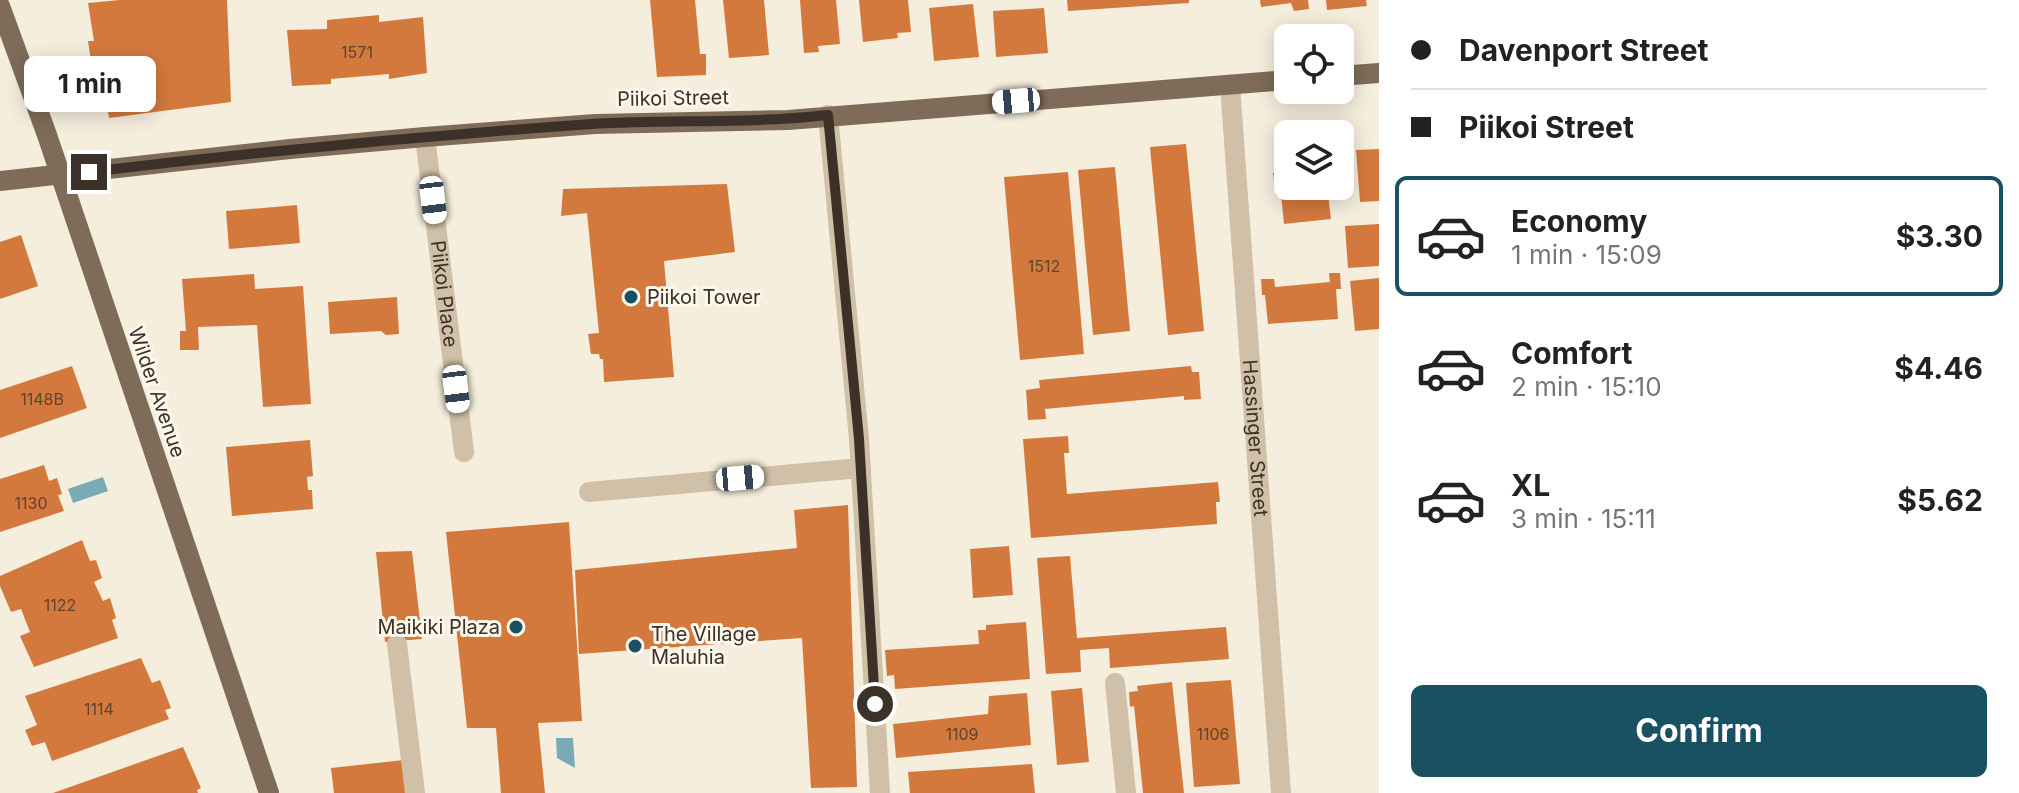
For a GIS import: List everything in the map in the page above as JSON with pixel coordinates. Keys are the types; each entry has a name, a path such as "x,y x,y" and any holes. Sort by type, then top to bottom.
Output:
{"main road":[{"name":"Wilder Avenue","path":"0,6 269,793"},
{"path":"1354,75 1379,73"},
{"name":"Piikoi Street","path":"0,181 425,137 595,124 788,120 1274,81"}],"street":[{"name":"Hassinger Street","path":"1230,85 1281,793"},
{"path":"828,115 861,468 880,793"},
{"name":"Piikoi Place","path":"425,137 464,452"},
{"path":"589,492 861,468"},
{"path":"397,644 415,793"},
{"path":"1115,683 1126,793"}],"water":[{"path":"103,477 108,491 73,503 68,489"},
{"path":"556,738 573,738 575,768 557,758"}],"building":[{"path":"227,0 231,102 109,118 107,105 98,107 88,41 94,41 88,3"},
{"path":"650,0 695,0 700,54 706,54 706,75 657,77"},
{"path":"723,0 764,0 769,55 729,58"},
{"path":"800,0 836,0 840,44 818,46 819,52 804,53"},
{"path":"859,0 908,0 911,32 897,33 898,38 863,42"},
{"path":"1067,0 1189,0 1189,3 1068,11"},
{"path":"1260,0 1308,0 1309,9 1294,11 1291,3 1261,7"},
{"path":"1326,0 1366,0 1367,6 1327,10"},
{"path":"973,4 979,57 934,61 929,8"},
{"path":"1044,8 1048,53 996,57 993,11"},
{"path":"379,15 379,22 423,17 427,73 389,79 389,74 331,79 331,84 292,86 287,30 327,29 327,20"},
{"path":"1186,144 1204,331 1168,335 1150,147"},
{"path":"1379,149 1379,201 1360,202 1356,150"},
{"path":"1115,167 1130,331 1093,335 1078,170"},
{"path":"1068,172 1084,354 1020,360 1004,177"},
{"name":"Piikoi Tower","path":"727,184 735,252 664,261 674,377 604,382 603,359 599,354 591,354 588,334 599,333 587,213 561,216 563,189"},
{"path":"1282,200 1329,200 1331,219 1284,224"},
{"path":"297,205 300,243 229,249 226,211"},
{"path":"1379,224 1379,266 1348,268 1345,226"},
{"path":"21,235 38,286 0,299 0,242"},
{"path":"1329,273 1340,273 1341,289 1336,289 1338,319 1268,324 1261,279 1274,279 1275,287 1330,282"},
{"path":"254,274 255,289 303,286 311,404 263,407 257,325 198,327 199,350 180,350 180,331 186,331 182,279"},
{"path":"1379,278 1379,329 1355,331 1350,281"},
{"path":"397,297 399,334 386,335 381,331 330,334 328,302"},
{"path":"72,366 87,408 0,438 0,390"},
{"path":"1191,366 1192,372 1199,372 1201,399 1184,400 1184,396 1045,409 1046,419 1028,420 1026,390 1040,388 1039,380"},
{"path":"1068,436 1069,453 1064,453 1067,494 1218,482 1220,502 1216,502 1217,524 1031,538 1023,439"},
{"path":"310,440 313,476 307,477 308,490 312,490 313,509 232,516 226,447"},
{"path":"44,465 49,481 57,478 62,494 58,495 64,511 0,532 0,479"},
{"name":"The Village Maluhia","path":"848,505 857,787 811,788 802,638 579,654 575,570 797,548 794,510"},
{"name":"Maikiki Plaza","path":"569,522 582,721 538,723 545,793 501,793 496,728 467,728 446,532"},
{"path":"82,540 90,561 96,560 102,578 94,582 103,601 110,598 118,638 34,667 20,636 30,632 21,609 11,612 0,586 0,576"},
{"path":"1009,546 1013,595 973,598 970,549"},
{"path":"412,551 422,639 385,642 376,552"},
{"path":"1070,556 1077,638 1226,627 1229,659 1110,668 1109,648 1080,650 1081,672 1046,674 1037,558"},
{"path":"1026,622 1030,679 895,689 894,675 887,676 885,650 979,644 978,630 986,630 986,625"},
{"path":"141,658 152,683 160,680 171,708 165,710 169,719 52,761 45,742 32,746 25,730 37,725 25,696"},
{"path":"1231,680 1240,784 1194,787 1186,683"},
{"path":"1172,682 1184,793 1143,793 1134,706 1130,707 1129,692 1138,691 1137,686"},
{"path":"1082,688 1089,762 1057,765 1051,691"},
{"path":"1027,693 1031,745 896,758 893,724 988,714 989,696"},
{"path":"183,747 201,788 197,790 198,793 53,793"},
{"path":"404,760 407,793 334,793 331,768"},
{"path":"1032,764 1035,793 910,793 908,772"}],"place":[{"name":"Piikoi Tower","path":"631,297"},
{"name":"Maikiki Plaza","path":"516,627"},
{"name":"The Village Maluhia","path":"635,646"}],"route":[{"path":"89,172 290,149 510,130 595,124 788,120 828,115 859,439 875,704"}]}
